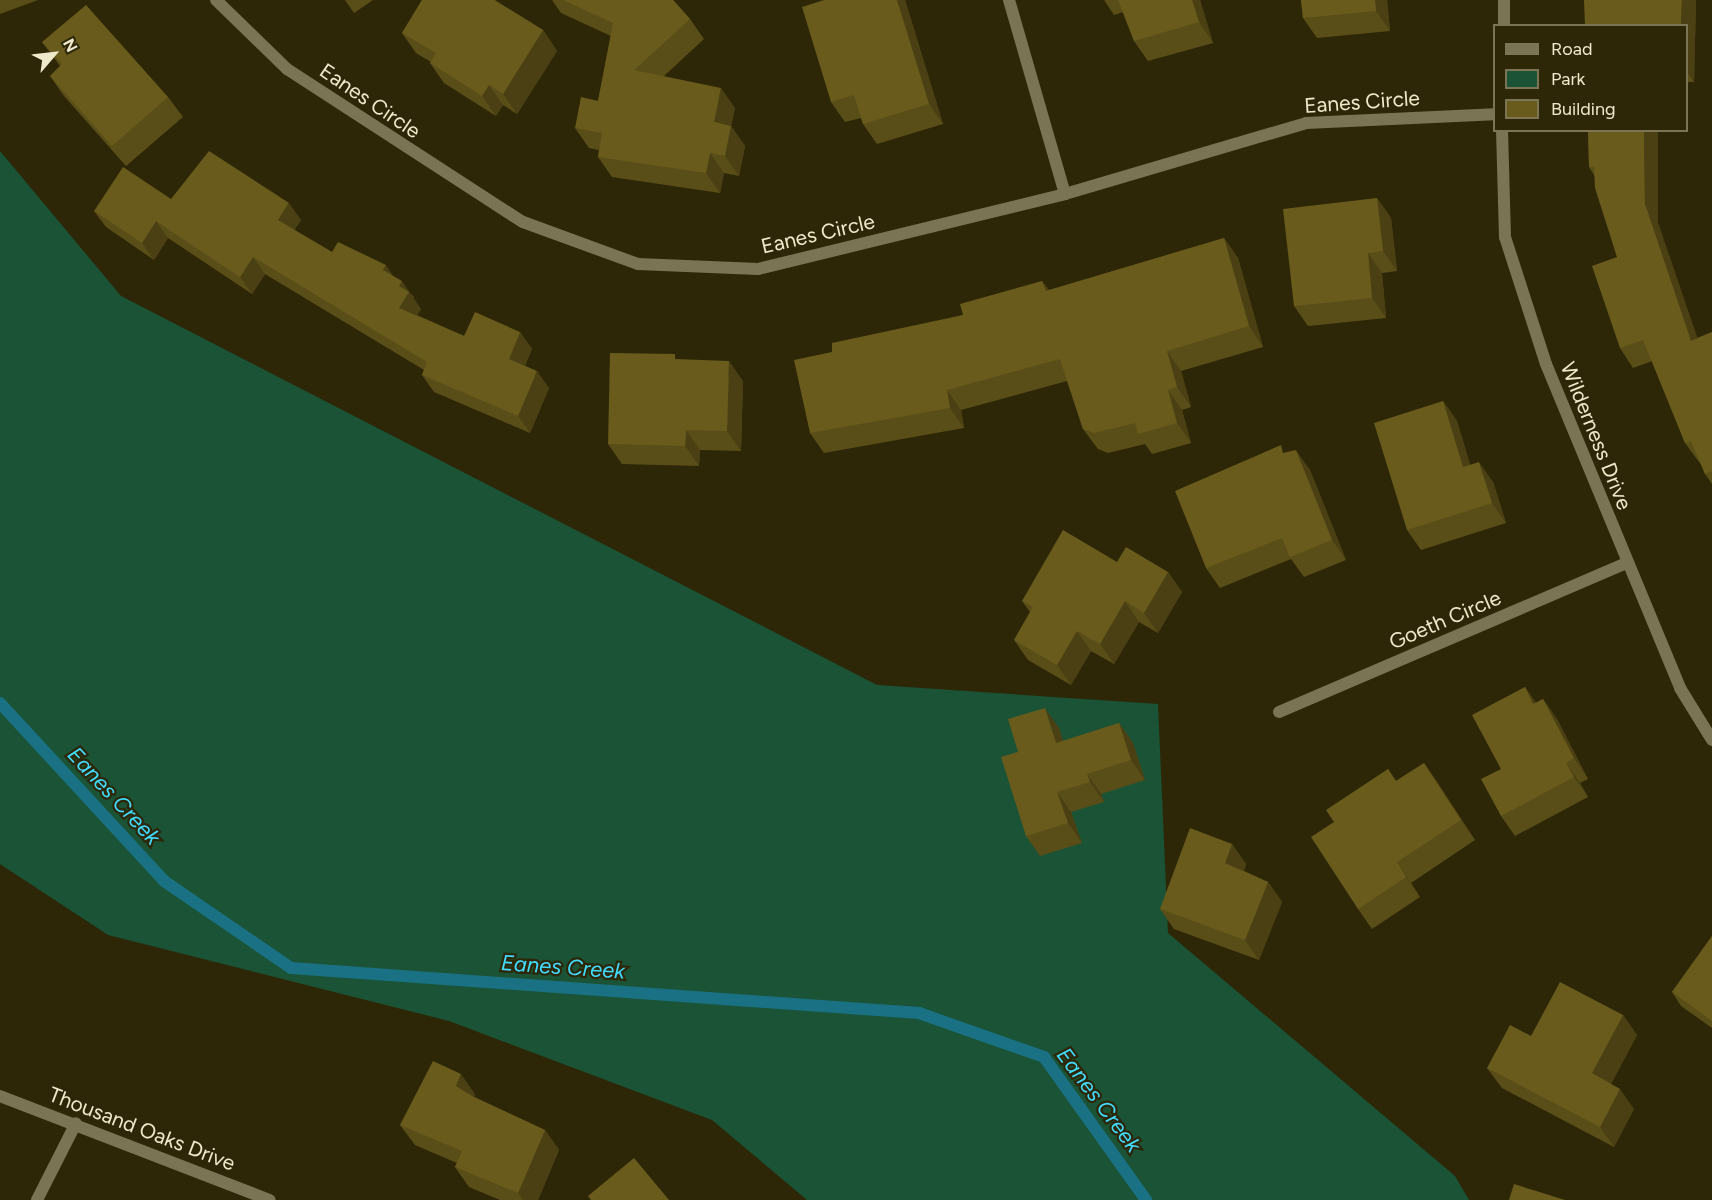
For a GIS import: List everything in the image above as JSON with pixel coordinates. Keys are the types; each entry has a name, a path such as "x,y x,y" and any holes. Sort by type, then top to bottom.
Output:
{"street":[{"name":"Eanes Circle","path":"216,0 287,69 503,210 638,264 758,269 1065,194 1306,123 1493,114"},
{"path":"1009,0 1065,194"},
{"path":"1504,0 1504,24"},
{"name":"Wilderness Drive","path":"1502,132 1505,237 1546,364 1626,563 1680,688 1712,740"},
{"name":"Goeth Circle","path":"1279,712 1626,563"},
{"name":"Thousand Oaks Drive","path":"0,1096 76,1123 270,1200"},
{"path":"37,1200 76,1123"}],"green space":[{"path":"0,151 121,296 877,685 1158,704 1168,933 1455,1176 1469,1200 807,1200 712,1120 449,1021 108,935 0,864"}],"building":[{"path":"422,0 494,0 543,30 503,94 489,85 482,96 430,63 436,53 402,33"},
{"path":"563,0 673,0 690,19 634,70 721,88 714,122 731,126 725,156 710,153 706,173 598,157 602,133 575,128 581,97 598,101 613,23"},
{"path":"824,0 897,0 929,104 863,124 854,95 831,102 802,7"},
{"path":"1118,0 1192,0 1199,22 1134,41"},
{"path":"1301,0 1375,0 1376,11 1303,18"},
{"path":"1584,0 1682,0 1681,24 1585,24"},
{"path":"86,5 168,97 112,146 50,76 62,64 42,42"},
{"path":"1588,132 1644,132 1645,204 1691,341 1712,332 1712,471 1705,474 1691,441 1685,443 1643,340 1620,348 1592,266 1617,257 1595,188 1594,167 1589,167"},
{"path":"209,151 289,203 278,220 332,252 338,242 386,265 383,270 402,281 399,286 409,292 399,308 464,336 475,312 520,332 509,359 537,371 518,416 422,375 427,362 253,257 240,277 156,221 142,243 94,211 123,167 171,199"},
{"path":"1377,198 1383,251 1368,253 1372,298 1294,306 1283,209"},
{"path":"1224,238 1249,326 1167,351 1177,387 1168,390 1177,423 1138,434 1135,423 1094,433 1083,429 1060,359 947,390 950,408 810,433 794,360 832,352 832,343 963,315 960,304 1042,281 1046,291"},
{"path":"610,353 675,354 675,359 729,361 727,431 686,430 685,446 608,444"},
{"path":"1443,401 1463,467 1479,462 1492,503 1407,530 1374,423"},
{"path":"1281,445 1283,453 1296,450 1332,540 1290,557 1282,538 1206,568 1175,491"},
{"path":"1063,530 1117,562 1126,547 1168,572 1144,613 1125,601 1100,644 1077,631 1057,665 1014,640 1033,607 1022,601"},
{"path":"1525,687 1533,704 1543,699 1574,758 1566,763 1574,777 1501,816 1481,779 1501,769 1472,715"},
{"path":"1045,708 1056,743 1119,723 1131,760 1087,774 1090,782 1057,792 1068,823 1026,836 1001,757 1018,752 1008,719"},
{"path":"1424,763 1461,820 1397,862 1406,877 1358,909 1311,837 1334,822 1326,810 1388,769 1396,781"},
{"path":"1190,828 1232,844 1225,863 1268,882 1245,940 1160,909"},
{"path":"1712,936 1712,1021 1672,992"},
{"path":"1560,982 1623,1015 1592,1073 1620,1089 1600,1127 1487,1068 1510,1025 1531,1036"},
{"path":"433,1061 461,1074 456,1086 472,1096 545,1130 518,1193 455,1167 462,1151 400,1125"},
{"path":"634,1158 669,1200 591,1200 588,1196"},
{"path":"1514,1184 1565,1200 1509,1200"}],"waterway":[{"name":"Eanes Creek","path":"0,703 164,881 291,968 919,1013 1044,1057 1146,1200"}]}
